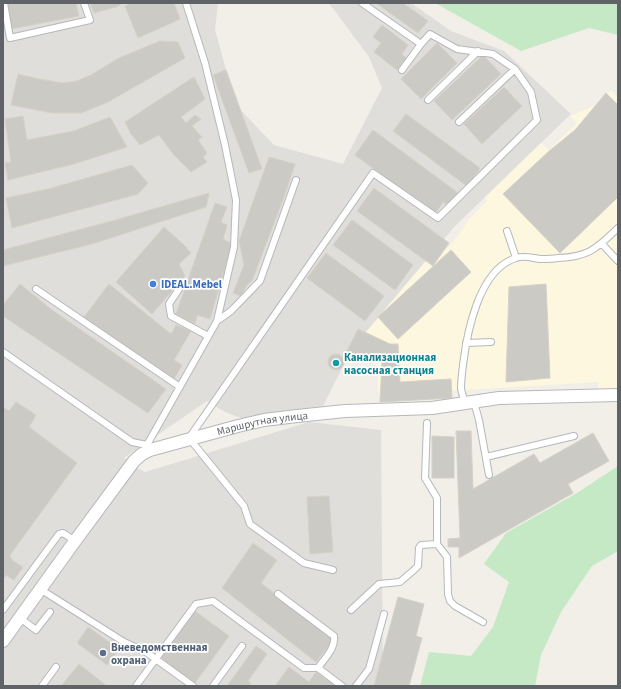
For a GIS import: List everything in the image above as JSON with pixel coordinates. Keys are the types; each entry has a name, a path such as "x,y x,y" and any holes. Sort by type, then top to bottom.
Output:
{"street":[{"name":"Маршрутная улица","path":"3,641 134,461 148,448 238,426 279,418 345,411 432,408 499,398 618,395"}],"lane":[{"path":"4,3 10,38 90,20 84,3"},
{"path":"3,352 132,442 148,448 217,321 234,247 236,200 225,145 205,63 186,3"},
{"path":"362,3 421,44"},
{"path":"333,570 304,563 250,524 244,506 189,438 373,173 438,218 537,120 531,92 515,68 493,54 457,49 430,34 402,70"},
{"path":"428,100 478,51"},
{"path":"458,122 515,68"},
{"path":"217,321 231,311 260,281 296,180"},
{"path":"489,475 479,420 461,390 466,344 474,309 483,290 494,273 507,262 524,256 540,259 575,257 594,250 618,228"},
{"path":"507,231 516,258"},
{"path":"602,244 618,261"},
{"path":"36,289 180,387"},
{"path":"179,289 169,304 171,316 208,336"},
{"path":"466,344 491,342"},
{"path":"427,423 425,478 437,498 437,544 447,557 448,594 450,601 455,606 483,622"},
{"path":"486,457 574,436"},
{"path":"3,610 59,534 63,533 75,541"},
{"path":"351,610 379,584 400,582 414,570 418,566 419,548 421,545 437,544"},
{"path":"40,589 124,642 146,652 193,686"},
{"path":"278,594 334,636 335,640 333,647 318,668"},
{"path":"136,686 196,604 213,601 304,668 318,668 342,686"},
{"path":"20,618 36,630 50,612"},
{"path":"356,686 369,669 384,614"},
{"path":"213,686 242,646"},
{"path":"42,686 56,667"}],"shaded area":[{"path":"3,3 218,3 215,30 236,105 274,145 343,164 382,88 369,57 329,3 411,3 451,31 504,51 571,114 456,225 433,252 351,350 323,406 275,412 243,419 223,411 207,401 124,458 128,461 3,635"},
{"path":"611,90 618,97 618,389 599,390 598,382 379,395 377,365 347,345 362,325 435,253 439,256 454,241 470,218 487,201 478,191 539,141 549,150 577,123 570,116 594,106"},
{"path":"309,422 381,430 383,686 3,686 3,649 134,466 145,472"}],"green space":[{"path":"435,3 618,3 618,35 589,28 521,51"},
{"path":"618,466 618,551 592,566 561,612 541,655 535,686 420,686 429,652 471,656 493,627 509,582 484,564 506,533 577,493"}],"building":[{"path":"7,3 76,3 79,16 11,29"},
{"path":"90,3 123,3 116,7 94,13"},
{"path":"132,3 174,3 180,19 138,38 125,6"},
{"path":"376,3 403,3 428,21 418,33"},
{"path":"382,25 408,45 402,54 406,58 397,70 374,52 381,43 373,37"},
{"path":"160,41 178,42 185,58 108,102 81,113 52,113 11,105 18,74 63,83 77,81 91,75 119,58"},
{"path":"437,43 457,63 421,99 401,79"},
{"path":"483,55 501,74 452,120 434,101"},
{"path":"226,70 262,169 249,173 213,75"},
{"path":"194,77 205,99 181,117 186,123 195,115 201,119 192,126 202,137 198,140 207,153 203,157 207,162 191,172 174,155 159,135 140,145 131,134 125,122"},
{"path":"504,87 522,106 482,144 464,124"},
{"path":"606,93 618,105 618,197 560,253 503,194 548,152 575,130"},
{"path":"406,114 480,168 467,186 393,131"},
{"path":"23,116 27,140 74,131 110,117 127,147 74,164 8,180 5,163 11,162 5,119"},
{"path":"373,130 458,193 449,206 443,202 435,214 355,155"},
{"path":"269,157 295,164 252,281 247,285 241,296 233,293 244,265 239,241"},
{"path":"132,165 148,183 138,194 12,228 6,198 48,189"},
{"path":"374,188 449,243 433,266 357,211"},
{"path":"209,193 206,207 92,244 3,266 3,250"},
{"path":"215,203 227,207 221,222 227,225 223,239 232,244 210,319 197,315 195,324 176,314"},
{"path":"352,220 413,265 395,290 333,245"},
{"path":"164,227 191,253 179,264 185,276 152,314 116,282"},
{"path":"451,250 471,272 398,339 378,317"},
{"path":"326,253 384,296 365,321 307,278"},
{"path":"20,284 52,310 166,389 148,413 3,316 3,305"},
{"path":"109,284 171,334 176,325 191,331 174,360 182,365 174,379 84,317"},
{"path":"546,284 550,378 506,382 509,287"},
{"path":"358,329 390,344 398,344 400,382 451,379 452,398 380,402 382,362 346,353"},
{"name":"Канализационная насосная станция","path":"336,354 343,359 344,362 339,369 336,370 329,365 328,362 333,355"},
{"path":"16,402 36,415 29,427 77,463 10,555 12,560 23,567 14,580 6,575 3,580 3,407 9,411"},
{"path":"456,431 471,431 473,489 534,454 540,463 593,433 609,461 568,484 573,493 459,558 459,547 448,547 448,539 460,538"},
{"path":"432,436 454,437 454,478 432,478"},
{"path":"329,496 333,552 310,554 307,497"},
{"path":"253,543 277,560 261,583 333,640 316,662 222,588"},
{"path":"398,597 424,604 416,636 422,638 409,686 374,686"},
{"path":"195,611 229,636 195,683 161,658"},
{"path":"88,627 119,649 107,665 77,643"},
{"path":"256,646 267,654 248,681 251,683 248,686 227,686"},
{"path":"79,664 107,686 61,686"},
{"path":"289,667 309,682 316,672 335,686 275,686"}],"place":[{"name":"IDEAL.Mebel","path":"153,284"},
{"name":"Канализационная насосная станция","path":"336,363"},
{"name":"Вневедомственная охрана","path":"103,653"}]}
